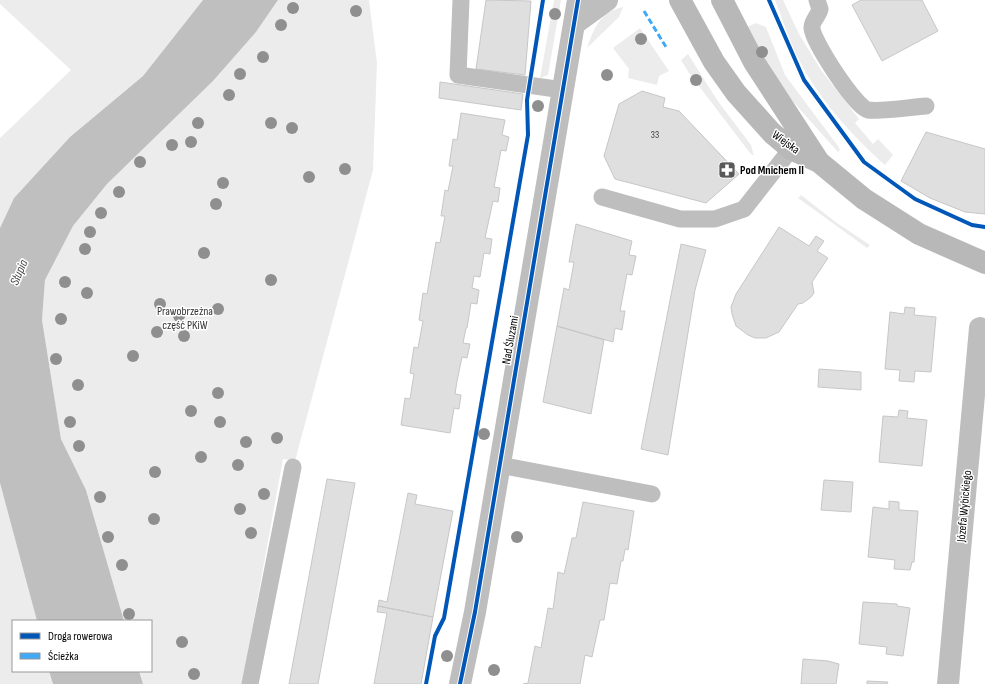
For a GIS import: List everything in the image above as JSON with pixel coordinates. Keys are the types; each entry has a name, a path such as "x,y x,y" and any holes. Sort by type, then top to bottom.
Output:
{"main road":[{"name":"Wiejska","path":"680,0 714,62 736,93 772,133 791,149 819,162"},
{"name":"Wiejska","path":"722,0 754,62 819,162"},
{"path":"819,162 864,199 919,234 985,263"}],"street":[{"name":"Nad Śluzami","path":"460,684 499,465 578,0"},
{"path":"574,24 607,0"},
{"name":"Józefa Wybickiego","path":"948,684 980,328"}],"lane":[{"path":"461,0 458,75 563,90"},
{"path":"817,0 820,9 813,25 813,31 830,66 859,105 869,110 926,106"},
{"path":"602,197 680,219 715,219 744,209 791,149"},
{"path":"499,465 652,494"},
{"path":"250,684 293,467"}],"green space":[{"path":"0,0 203,0 143,76 70,137 14,198 0,228 0,138 71,70 0,4"},
{"name":"Prawobrzeżna część PKiW","path":"278,0 369,0 377,63 373,170 295,461 283,459 242,684 143,684 139,672 152,672 152,620 124,620 86,490 61,439 42,320 45,280 73,226 107,184 213,81 256,32"},
{"path":"554,0 561,0 548,75 540,78"},
{"path":"775,0 783,0 799,34 821,70 859,119 855,123 873,144 878,139 893,155 885,165 849,130 817,90 796,55"},
{"path":"623,7 619,17 587,48 595,28 603,17 615,9"},
{"path":"756,23 766,27 785,75 838,146 840,150 838,152 788,96 745,28"},
{"path":"640,28 669,71 659,76 657,85 628,78 629,69 613,48"},
{"path":"688,54 717,100 751,145 754,156 750,153 689,73 681,60"},
{"path":"801,195 837,223 870,245 867,248 798,198"},
{"path":"0,483 37,620 12,620 12,672 49,672 53,684 0,684"}],"water":[{"name":"Słupia","path":"203,0 278,0 256,32 213,81 107,184 73,226 45,280 42,320 61,439 86,490 124,620 37,620 0,483 0,228 14,198 70,137 143,76"},
{"path":"49,672 139,672 143,684 53,684"}],"building":[{"path":"486,0 531,1 525,75 476,69"},
{"path":"861,0 922,0 938,31 882,61 852,5"},
{"path":"440,82 523,94 521,110 439,98"},
{"path":"642,91 665,98 663,107 679,111 739,174 706,203 615,179 604,156 619,104"},
{"path":"461,113 505,120 502,135 509,137 506,151 501,150 494,187 500,188 498,202 493,201 485,238 492,239 490,254 484,253 480,277 474,276 472,288 479,290 477,304 471,303 463,343 470,344 467,358 462,357 455,394 461,395 459,409 454,408 450,433 401,425 405,398 410,399 414,374 410,373 414,347 418,348 423,321 419,320 423,293 427,294 436,242 440,243 445,216 441,216 445,190 448,191 453,166 449,166 453,139 457,140"},
{"path":"926,132 985,149 985,214 965,212 930,198 901,181"},
{"path":"576,224 632,241 629,255 636,256 632,275 627,274 620,311 625,311 622,330 615,328 613,342 557,326 564,288 569,290 574,262 569,262"},
{"path":"779,227 809,246 816,236 824,241 817,251 828,258 812,282 814,293 811,297 803,303 798,304 779,332 766,338 755,338 748,335 736,326 731,307 736,294"},
{"path":"681,244 706,250 695,290 668,455 641,449"},
{"path":"905,307 915,308 914,315 936,317 931,372 915,371 914,382 899,381 900,370 885,369 890,312 904,314"},
{"path":"557,326 604,340 591,414 543,402"},
{"path":"819,369 861,372 861,390 818,387"},
{"path":"899,410 908,411 907,418 927,420 922,466 879,462 883,416 898,417"},
{"path":"327,479 355,483 318,684 289,684"},
{"path":"824,480 853,482 851,512 821,510"},
{"path":"408,493 417,495 415,504 453,511 433,617 378,606 379,600 387,602"},
{"path":"889,501 899,502 899,510 918,511 914,562 912,562 910,570 894,569 895,560 868,557 873,507 889,509"},
{"path":"583,502 634,511 628,550 625,549 623,561 621,561 617,584 610,583 604,620 600,620 592,657 585,655 580,684 523,684 528,683 535,646 541,648 548,608 553,609 558,572 564,574 572,538 576,538"},
{"path":"863,602 897,604 897,606 910,608 903,656 886,654 887,647 859,644"},
{"path":"378,606 433,617 421,684 374,684 387,613 377,612"},
{"path":"803,659 828,661 839,664 836,684 801,684"},
{"path":"867,681 888,682 887,684 867,684"}],"marked path":[{"path":"644,11 666,47"}],"cycle path":[{"path":"426,684 435,636 444,618 528,135 527,100 543,0"},
{"path":"460,684 475,612 578,0"},
{"path":"769,0 804,80 864,162 915,199 972,225 985,227"}],"place":[{"name":"Pod Mnichem II","path":"727,170"}]}
